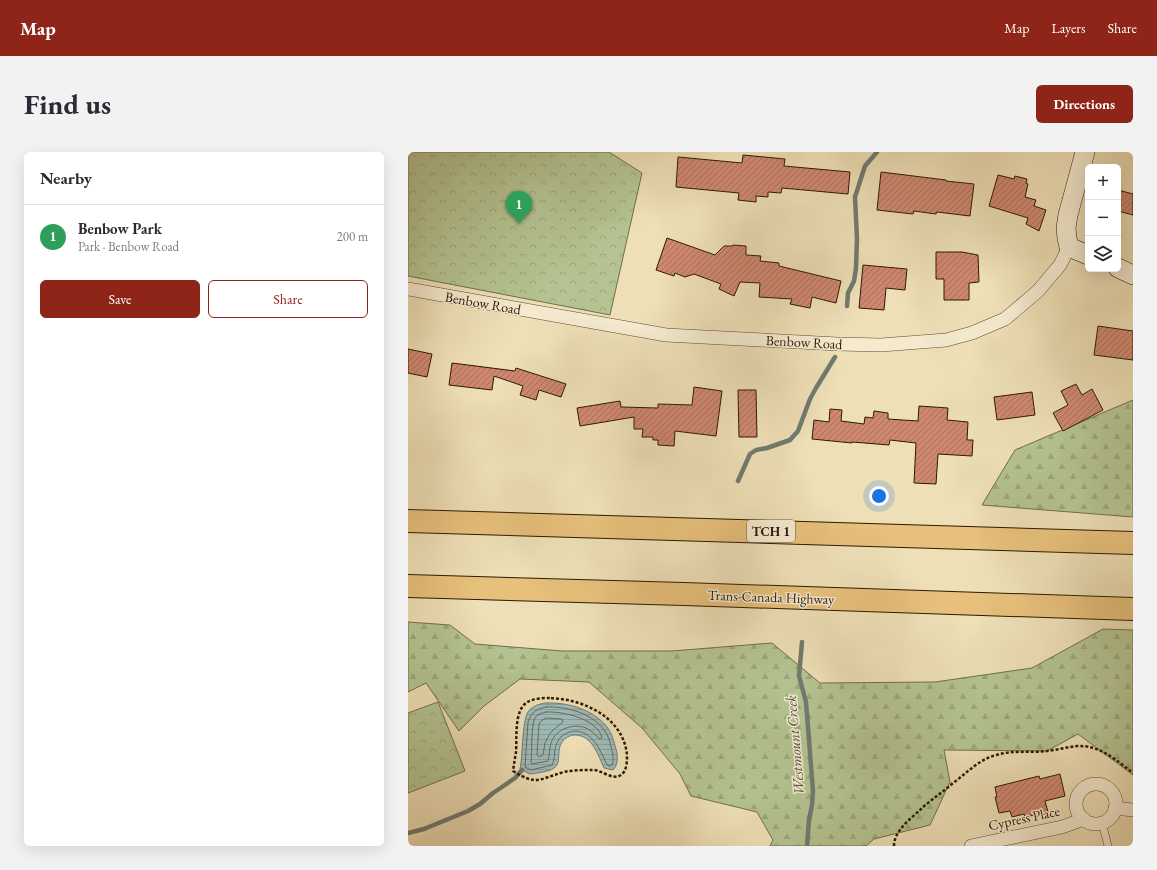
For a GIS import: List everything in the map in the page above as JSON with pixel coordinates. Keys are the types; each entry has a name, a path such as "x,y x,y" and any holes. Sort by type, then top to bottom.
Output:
{"highway":[{"name":"TCH 1","path":"408,521 1133,543"},
{"name":"Trans-Canada Highway","path":"408,586 677,593 1133,609"},
{"path":"1076,607 1133,615"}],"street":[{"path":"1085,152 1067,221 1067,238 1070,247 1085,254"},
{"name":"Benbow Road","path":"408,289 666,335 838,344 881,344 946,340 972,333 1005,319 1038,291 1060,265 1070,247"},
{"path":"1121,269 1133,275"},
{"name":"Cypress Place","path":"1102,822 1089,822 1084,819 1077,810 1076,804 1079,793 1088,785 1100,784 1105,786 1110,790 1115,800 1115,808"},
{"path":"1102,822 1111,816 1115,808 1133,810"},
{"name":"Cypress Place","path":"971,846 1012,842 1084,819"}],"lane":[{"path":"1102,822 1108,846"}],"path":[{"path":"551,698 571,700 590,707 604,714 615,725 624,740 627,763 625,770 618,776 609,775 595,769 565,772 539,780 526,778 515,772 513,771 520,712 525,704 538,699 551,698"},
{"path":"894,846 896,837 904,826 930,800 984,759 996,754 1048,751 1076,746 1085,746 1104,752 1133,773"}],"green space":[{"path":"408,152 609,152 642,173 610,315 408,276"},
{"path":"1133,400 1133,517 982,505 1015,450"},
{"path":"408,622 450,625 475,644 562,651 672,651 772,643 820,683 935,682 1032,668 1103,629 1133,630 1133,775 1078,734 1047,751 944,750 950,782 930,825 874,839 866,846 770,846 773,840 757,812 691,796 680,774 642,728 589,682 520,679 484,706 459,731 426,683 408,692"},
{"path":"438,702 465,771 408,793 408,713"}],"water":[{"path":"545,703 571,705 587,711 601,721 607,727 614,741 617,752 617,763 615,768 613,770 604,768 597,752 590,742 586,738 575,735 565,739 560,745 558,763 554,768 530,774 520,769 526,716 532,708"}],"building":[{"path":"743,155 785,159 784,166 850,172 848,194 782,188 781,193 768,192 768,197 756,196 756,202 738,200 739,193 676,187 678,157 742,163"},
{"path":"881,172 974,184 970,216 937,212 936,214 914,211 913,214 877,210"},
{"path":"998,175 1014,179 1015,176 1027,179 1026,183 1028,184 1025,197 1036,200 1034,206 1046,210 1039,231 1026,224 1028,218 989,206"},
{"path":"1121,191 1133,194 1133,215 1121,212"},
{"path":"667,238 715,255 724,246 746,246 746,255 761,256 760,261 779,263 779,266 841,281 836,303 812,297 810,308 790,304 792,299 759,297 760,283 740,282 734,296 719,289 721,284 694,274 685,277 675,273 674,276 656,270"},
{"path":"936,252 962,252 978,255 979,282 969,283 969,300 944,300 944,279 936,279"},
{"path":"863,265 907,269 905,290 886,288 884,310 859,308"},
{"path":"1098,326 1133,331 1133,360 1094,355"},
{"path":"408,349 432,354 427,377 408,373"},
{"path":"452,363 515,371 516,368 566,384 561,397 539,390 536,400 520,395 523,386 494,376 492,390 449,385"},
{"path":"1076,384 1082,395 1092,389 1103,410 1063,431 1053,413 1068,405 1061,391"},
{"path":"694,387 722,391 716,436 675,431 674,446 658,445 658,440 653,440 653,437 642,437 643,429 634,429 634,417 580,426 577,408 620,401 621,407 658,408 658,404 692,405"},
{"path":"738,390 756,390 757,437 739,437"},
{"path":"1032,392 1035,415 997,420 994,397"},
{"path":"919,406 948,408 947,420 968,422 967,440 973,440 972,456 938,454 936,484 914,483 916,443 890,440 889,445 812,439 814,420 829,422 830,409 842,410 841,421 864,424 865,417 873,418 874,411 888,413 888,419 918,421"},
{"path":"1060,774 1065,796 1045,801 1048,812 1025,817 1024,814 1012,817 1010,811 999,813 995,797 997,797 995,787 1039,776 1040,779"}],"waterway":[{"name":"Westmount Creek","path":"847,306 848,293 854,281 856,268 857,239 855,197 865,166 877,152"},
{"name":"Westmount Creek","path":"738,481 750,454 756,450 790,440 798,431 810,399 835,357"},
{"name":"Westmount Creek","path":"802,642 799,676 806,702 813,791 807,846"},
{"path":"408,833 424,829 468,811 515,778 522,770"}],"place":[{"name":"Benbow Park","path":"519,224"}]}
